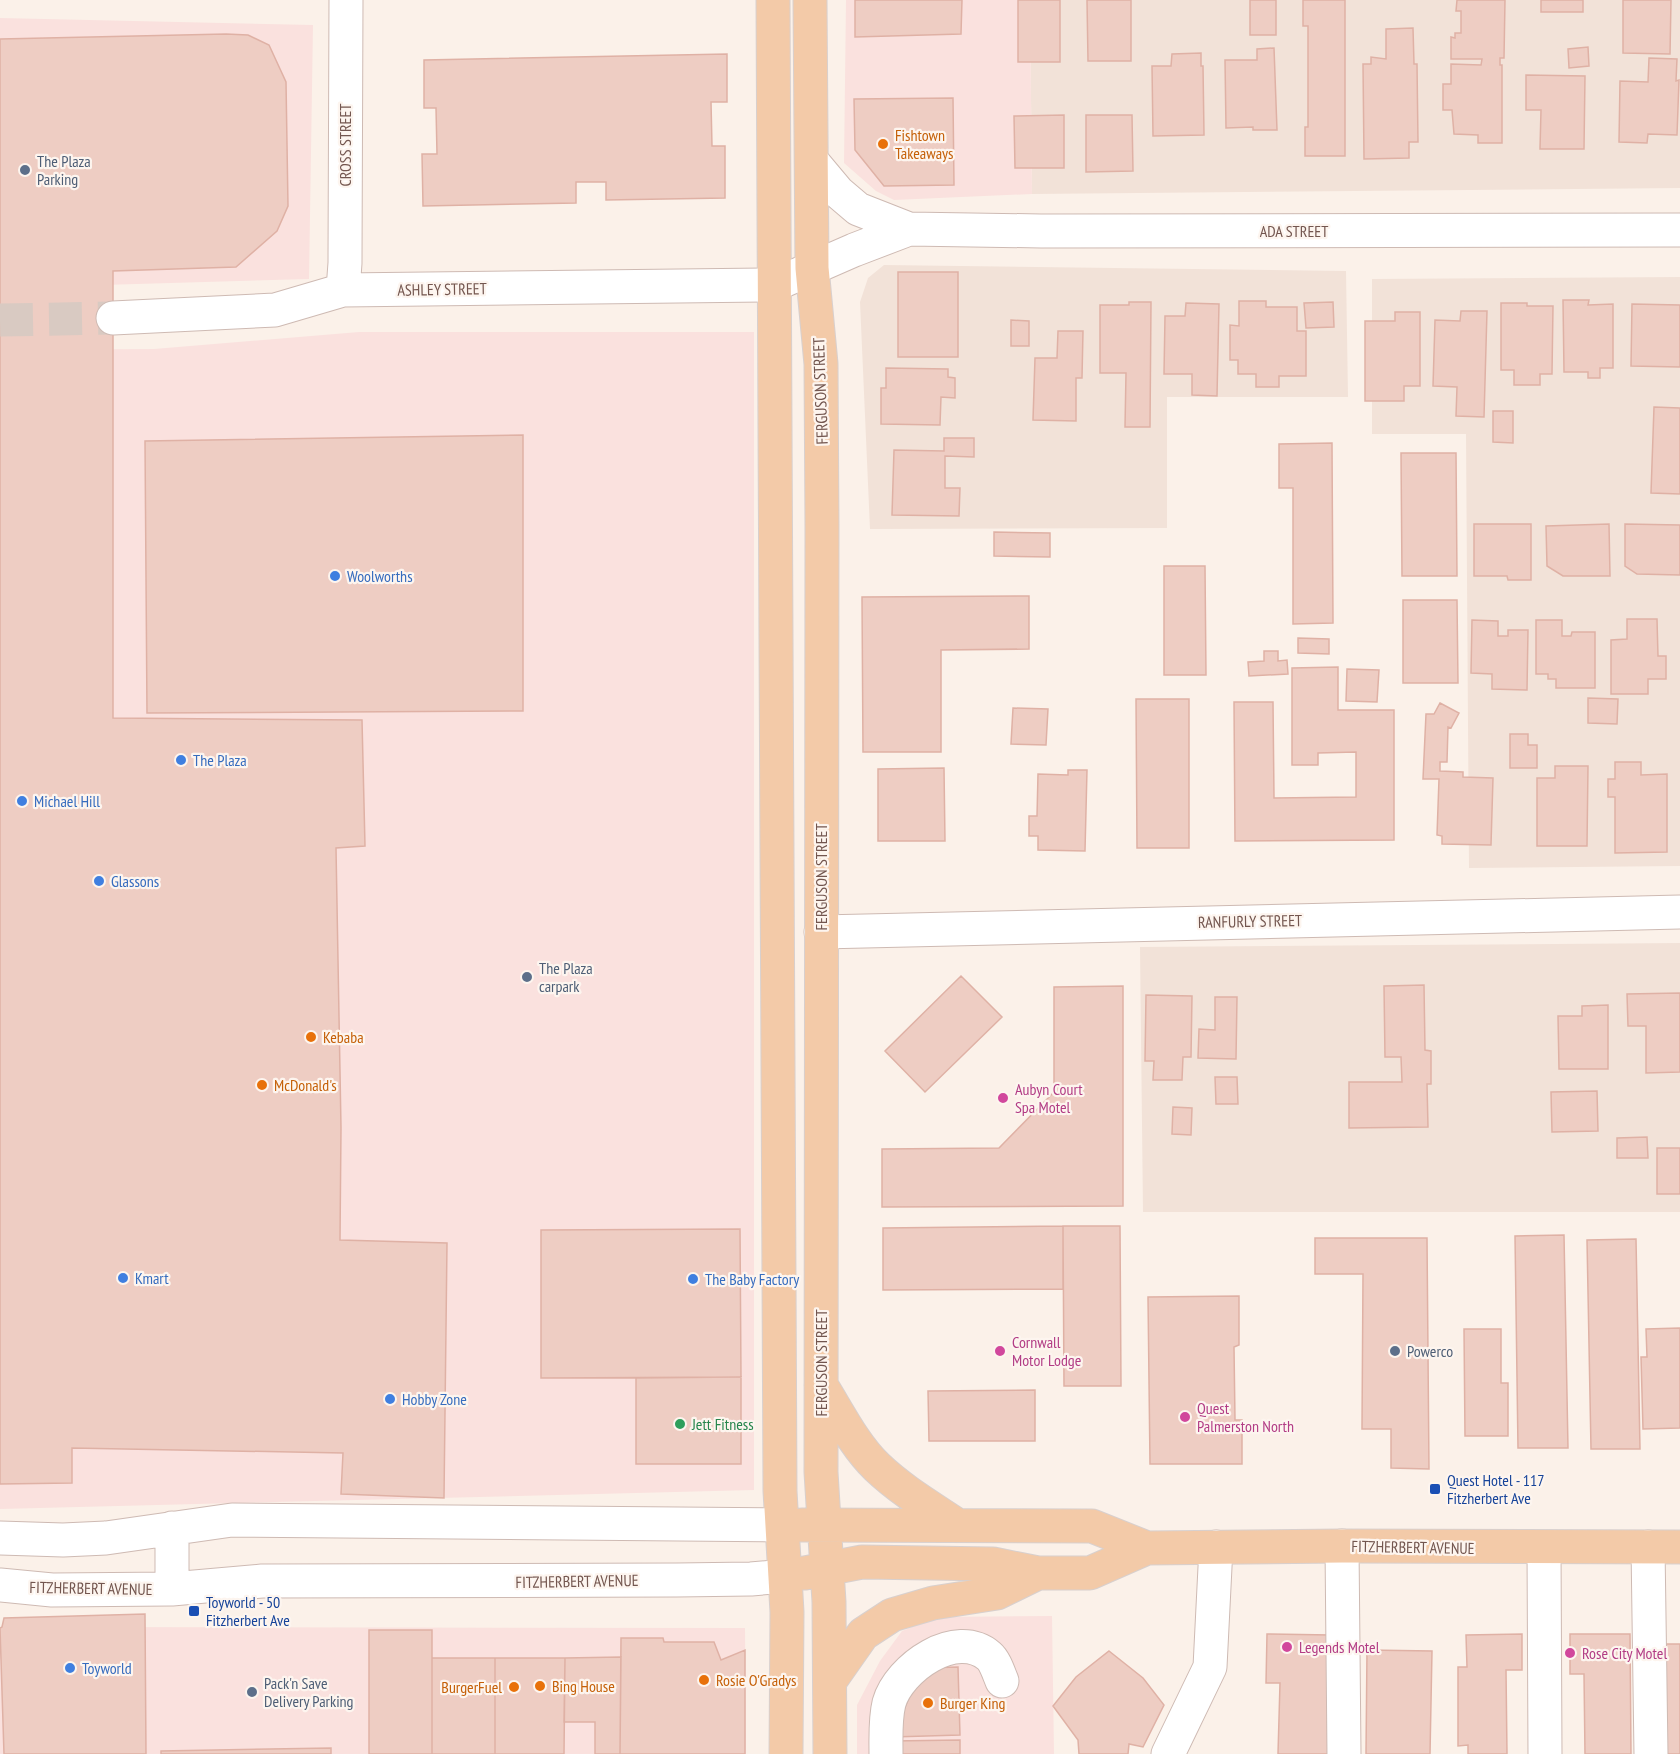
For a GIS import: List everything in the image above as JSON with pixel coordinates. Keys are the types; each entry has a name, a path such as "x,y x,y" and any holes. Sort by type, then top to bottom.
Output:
{"main road":[{"path":"773,0 780,1491 787,1612 786,1754"},
{"name":"FERGUSON STREET","path":"810,0 812,268 820,364 822,527 821,1473 829,1602 830,1754"},
{"path":"821,1385 855,1439 876,1466 906,1491 957,1525"},
{"name":"FITZHERBERT AVENUE","path":"783,1525 1092,1526 1147,1548"},
{"name":"FITZHERBERT AVENUE","path":"785,1576 862,1562 993,1564 1038,1573 1090,1573 1147,1548 1216,1546 1664,1547"},
{"path":"830,1681 863,1634 892,1615 933,1603 997,1593 1038,1573"}],"street":[{"name":"CROSS STREET","path":"344,290 346,0"},
{"name":"ADA STREET","path":"812,161 838,192 858,209 909,229 1041,231 1680,230"},
{"name":"ADA STREET","path":"774,285 909,229"},
{"name":"ASHLEY STREET","path":"113,318 275,310 344,290 774,285"},
{"name":"RANFURLY STREET","path":"821,932 1680,912"},
{"name":"FITZHERBERT AVENUE","path":"0,1538 96,1539 232,1520 783,1525"},
{"path":"172,1528 172,1589"},
{"path":"1168,1754 1210,1667 1216,1546"},
{"path":"1342,1546 1344,1754"},
{"path":"1651,1754 1664,1547"},
{"path":"1544,1548 1545,1754"},
{"name":"FITZHERBERT AVENUE","path":"0,1585 52,1590 172,1589 262,1581 677,1580 785,1576"},
{"path":"886,1754 889,1702 905,1674 924,1658 950,1648 971,1648 990,1657 1002,1681"}],"shaded area":[{"path":"846,0 1030,0 1032,194 894,200 876,191 844,163"},
{"path":"1030,0 1680,0 1680,188 1032,194"},
{"path":"0,18 313,25 309,279 0,288"},
{"path":"884,265 1346,271 1348,397 1167,397 1167,528 870,529 860,302 868,278"},
{"path":"1680,277 1680,866 1469,868 1466,434 1372,434 1372,279"},
{"path":"359,332 754,332 754,1490 0,1509 0,350 154,349"},
{"path":"1680,943 1680,1212 1143,1212 1140,947"},
{"path":"1052,1616 1054,1754 857,1754 857,1705 880,1661 902,1631 938,1617"},
{"path":"0,1627 745,1628 746,1754 0,1754"}],"building":[{"path":"855,0 962,0 961,34 855,37"},
{"path":"1018,0 1060,0 1060,62 1018,62"},
{"path":"1087,0 1131,0 1131,61 1088,61"},
{"path":"1250,0 1276,0 1276,35 1250,35"},
{"path":"1303,0 1345,0 1345,156 1305,156 1305,127 1308,127 1308,26 1303,26"},
{"path":"1457,0 1505,0 1504,58 1500,58 1500,65 1502,65 1502,143 1478,143 1478,135 1454,134 1452,110 1443,110 1443,84 1451,84 1451,64 1481,65 1482,59 1451,59 1451,37 1455,38 1455,33 1461,33 1461,11 1456,11"},
{"path":"1541,0 1583,0 1583,12 1541,12"},
{"path":"1623,0 1671,0 1670,54 1623,53"},
{"path":"1413,28 1414,64 1417,64 1418,142 1409,142 1409,158 1364,159 1363,64 1371,64 1371,57 1386,59 1386,29"},
{"name":"The Plaza","path":"248,35 269,45 286,82 288,206 277,231 236,267 113,271 113,718 362,720 365,846 336,848 341,1128 340,1240 447,1243 444,1498 341,1494 343,1453 72,1448 72,1483 0,1484 0,39"},
{"path":"1588,47 1589,66 1569,68 1568,49"},
{"path":"1274,48 1277,130 1253,130 1253,127 1226,128 1225,60 1257,60 1257,49"},
{"path":"1201,53 1204,135 1153,136 1152,66 1171,66 1172,54"},
{"path":"727,54 727,102 711,102 712,146 725,146 725,198 606,200 606,182 576,182 576,203 423,206 422,154 437,154 436,108 424,108 424,60"},
{"path":"1649,58 1677,59 1676,81 1679,80 1677,135 1648,134 1647,143 1619,142 1620,81 1648,82"},
{"path":"1526,75 1585,76 1584,149 1540,149 1541,110 1526,110"},
{"path":"953,98 954,185 884,186 855,150 854,99"},
{"path":"1064,115 1064,168 1015,168 1014,116"},
{"path":"1086,115 1132,115 1133,171 1086,172"},
{"path":"898,272 958,272 958,357 898,357"},
{"path":"1563,300 1589,300 1588,305 1613,304 1613,368 1600,368 1600,378 1588,378 1588,372 1564,372"},
{"path":"1239,301 1266,301 1266,307 1297,307 1297,331 1306,331 1306,376 1279,376 1279,387 1256,387 1256,374 1238,374 1238,360 1230,360 1230,325 1239,326"},
{"path":"1129,302 1151,302 1150,427 1125,427 1126,373 1100,373 1100,305 1129,305"},
{"path":"1333,302 1334,327 1306,328 1304,303"},
{"path":"1186,303 1219,304 1217,396 1192,395 1192,374 1164,374 1165,316 1185,316"},
{"path":"1501,303 1553,306 1552,374 1540,374 1540,385 1514,385 1514,370 1501,370"},
{"path":"1632,304 1680,305 1680,367 1631,366"},
{"path":"1461,311 1487,311 1484,417 1456,416 1457,387 1433,386 1435,320 1460,321"},
{"path":"1395,312 1420,312 1420,386 1404,386 1404,401 1365,401 1365,321 1395,321"},
{"path":"1011,320 1029,321 1029,346 1011,346"},
{"path":"1058,331 1083,331 1082,378 1076,378 1076,421 1033,420 1035,358 1057,358"},
{"path":"886,368 948,369 948,377 955,378 955,398 941,397 940,425 881,424 881,388 886,388"},
{"path":"1654,407 1680,408 1680,494 1651,493"},
{"path":"1493,411 1513,411 1513,443 1493,442"},
{"name":"Woolworths","path":"523,435 523,711 147,713 145,441"},
{"path":"944,438 974,438 974,457 945,456 945,488 960,488 959,516 892,515 894,450 944,451"},
{"path":"1332,443 1333,623 1293,624 1293,488 1279,488 1279,444"},
{"path":"1401,453 1456,453 1457,576 1402,576"},
{"path":"1474,524 1531,524 1531,580 1508,580 1507,576 1474,576"},
{"path":"1609,524 1610,576 1563,576 1547,566 1546,526"},
{"path":"1625,524 1680,525 1680,575 1637,574 1625,566"},
{"path":"994,532 1050,533 1050,557 994,556"},
{"path":"1164,566 1205,566 1206,675 1164,675"},
{"path":"1029,596 1029,649 941,650 941,752 863,752 862,597"},
{"path":"1403,600 1457,600 1458,683 1403,683"},
{"path":"1627,619 1657,619 1658,656 1666,656 1666,679 1648,679 1648,694 1611,694 1611,640 1627,639"},
{"path":"1472,620 1498,621 1498,636 1508,636 1508,630 1528,630 1527,690 1492,689 1492,674 1471,673"},
{"path":"1536,620 1562,620 1562,636 1571,636 1572,632 1595,632 1595,688 1556,688 1556,679 1548,679 1548,674 1536,674"},
{"path":"1298,638 1329,639 1329,654 1298,653"},
{"path":"1264,651 1278,651 1278,661 1287,660 1288,674 1249,676 1248,662 1264,661"},
{"path":"1338,667 1338,710 1394,710 1394,840 1235,841 1234,702 1273,702 1274,798 1356,797 1356,752 1318,753 1318,765 1292,765 1292,668"},
{"path":"1347,669 1379,670 1377,702 1346,701"},
{"path":"1588,698 1618,699 1617,724 1588,723"},
{"path":"1136,699 1189,699 1189,848 1137,848"},
{"path":"1440,703 1459,713 1451,728 1448,727 1447,762 1440,762 1440,771 1463,772 1463,777 1493,778 1491,845 1442,844 1442,836 1437,835 1439,779 1423,779 1426,714 1434,714"},
{"path":"1013,708 1048,709 1046,745 1011,744"},
{"path":"1510,734 1528,734 1528,745 1537,745 1537,768 1510,768"},
{"path":"1615,762 1641,762 1641,775 1667,774 1667,852 1615,853 1615,797 1608,797 1608,779 1615,779"},
{"path":"1555,766 1588,766 1587,846 1537,846 1537,778 1555,778"},
{"path":"944,768 945,841 878,841 878,769"},
{"path":"1068,770 1087,770 1085,851 1038,850 1038,836 1029,836 1029,816 1037,816 1038,774 1068,775"},
{"path":"961,976 1002,1017 925,1092 885,1051"},
{"path":"1424,985 1425,1050 1431,1051 1431,1084 1427,1084 1428,1127 1349,1128 1349,1082 1402,1082 1401,1057 1385,1057 1384,986"},
{"path":"1123,986 1123,1206 882,1207 882,1149 999,1148 1054,1092 1054,987"},
{"path":"1680,993 1680,1072 1646,1073 1646,1026 1628,1026 1627,994"},
{"path":"1146,995 1192,996 1191,1057 1183,1057 1182,1080 1153,1080 1154,1061 1145,1061"},
{"path":"1215,997 1237,997 1236,1059 1198,1058 1199,1029 1215,1030"},
{"path":"1608,1005 1608,1069 1559,1069 1558,1016 1582,1016 1582,1006"},
{"path":"1215,1077 1237,1077 1238,1104 1216,1104"},
{"path":"1597,1091 1598,1131 1552,1132 1551,1092"},
{"path":"1173,1107 1192,1108 1191,1135 1172,1134"},
{"path":"1647,1137 1648,1158 1617,1158 1617,1138"},
{"path":"1657,1148 1680,1148 1680,1194 1657,1194"},
{"path":"1063,1226 1063,1289 883,1290 883,1228"},
{"path":"1063,1226 1120,1226 1121,1386 1064,1386"},
{"path":"740,1229 741,1377 541,1378 541,1230"},
{"path":"1564,1235 1568,1448 1518,1448 1515,1236"},
{"name":"Powerco","path":"1315,1238 1427,1238 1429,1469 1391,1468 1391,1429 1362,1429 1363,1274 1315,1274"},
{"path":"1636,1239 1640,1449 1591,1449 1587,1240"},
{"path":"1239,1296 1239,1345 1234,1347 1235,1420 1242,1420 1242,1464 1150,1464 1148,1297"},
{"path":"1680,1328 1680,1428 1643,1429 1641,1357 1647,1357 1646,1329"},
{"path":"1464,1329 1501,1329 1501,1383 1508,1383 1508,1436 1465,1436"},
{"path":"741,1377 741,1464 636,1464 636,1378"},
{"path":"1035,1390 1035,1441 929,1441 928,1391"},
{"path":"145,1614 146,1754 4,1754 0,1628 4,1618"},
{"path":"369,1630 432,1630 432,1754 369,1754"},
{"path":"1267,1634 1330,1635 1328,1754 1278,1754 1280,1683 1266,1683"},
{"path":"1522,1634 1522,1670 1506,1670 1507,1754 1468,1754 1468,1745 1458,1746 1458,1667 1467,1667 1466,1635"},
{"path":"1570,1634 1630,1634 1631,1754 1585,1754 1584,1674 1570,1674"},
{"path":"621,1638 663,1638 664,1642 714,1642 721,1660 745,1650 745,1754 620,1754"},
{"path":"1666,1644 1680,1644 1680,1754 1666,1754"},
{"path":"1367,1650 1432,1651 1430,1754 1366,1754"},
{"path":"1109,1651 1143,1678 1164,1705 1143,1747 1129,1744 1128,1754 1079,1754 1078,1740 1053,1706 1076,1677"},
{"path":"621,1657 620,1754 595,1754 595,1722 564,1722 565,1658"},
{"path":"432,1658 495,1658 495,1754 432,1754"},
{"path":"495,1658 565,1658 564,1754 495,1754"},
{"name":"Burger King","path":"958,1667 960,1735 893,1737 921,1668"},
{"path":"960,1740 960,1754 892,1754 892,1741"},
{"path":"331,1748 331,1754 161,1754 161,1751"}],"tunnel":[{"path":"0,320 113,318"}],"place":[{"name":"Fishtown Takeaways","path":"883,144"},
{"name":"The Plaza Parking","path":"25,170"},
{"name":"Woolworths","path":"335,576"},
{"name":"The Plaza","path":"181,760"},
{"name":"Michael Hill","path":"22,801"},
{"name":"Glassons","path":"99,881"},
{"name":"The Plaza carpark","path":"527,977"},
{"name":"Kebaba","path":"311,1037"},
{"name":"McDonald's","path":"262,1085"},
{"name":"Aubyn Court Spa Motel","path":"1003,1098"},
{"name":"Kmart","path":"123,1278"},
{"name":"The Baby Factory","path":"693,1279"},
{"name":"Cornwall Motor Lodge","path":"1000,1351"},
{"name":"Powerco","path":"1395,1351"},
{"name":"Hobby Zone","path":"390,1399"},
{"name":"Quest Palmerston North","path":"1185,1417"},
{"name":"Jett Fitness","path":"680,1424"},
{"name":"Quest Hotel - 117 Fitzherbert Ave","path":"1435,1489"},
{"name":"Toyworld - 50 Fitzherbert Ave","path":"194,1611"},
{"name":"Legends Motel","path":"1287,1647"},
{"name":"Rose City Motel","path":"1570,1653"},
{"name":"Toyworld","path":"70,1668"},
{"name":"Rosie O'Gradys","path":"704,1680"},
{"name":"Bing House","path":"540,1686"},
{"name":"BurgerFuel","path":"514,1687"},
{"name":"Pack'n Save Delivery Parking","path":"252,1692"},
{"name":"Burger King","path":"928,1703"}]}
